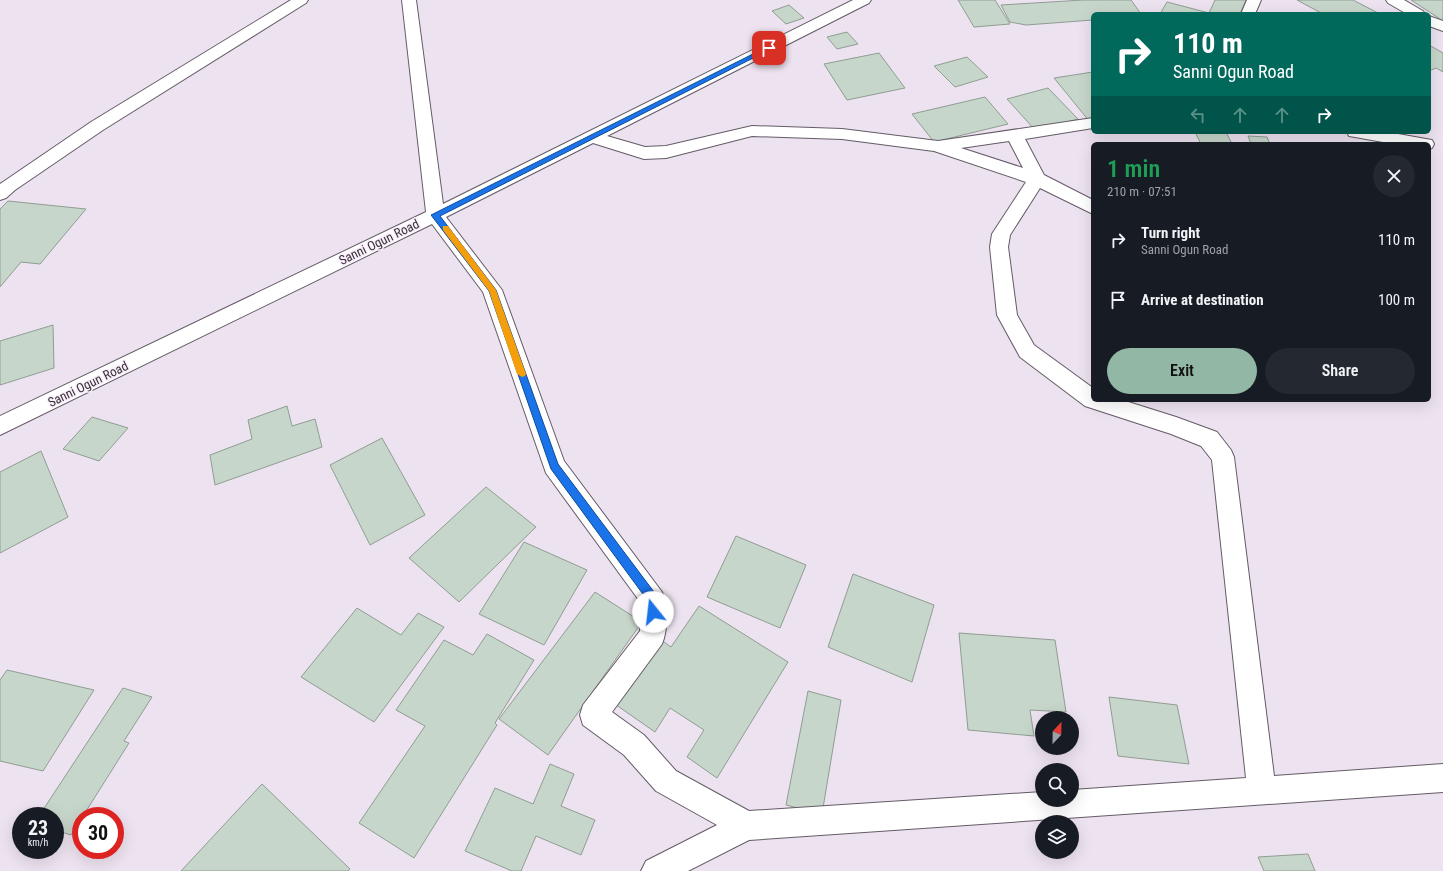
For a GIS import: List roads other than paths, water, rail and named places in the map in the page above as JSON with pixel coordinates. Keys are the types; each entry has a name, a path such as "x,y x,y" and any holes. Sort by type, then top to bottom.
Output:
{"street":[{"path":"0,194 9,186 97,126 301,0"},
{"path":"408,0 435,215 492,290 554,466 653,600 654,635 593,715 634,745 666,780 747,826"},
{"name":"Sanni Ogun Road","path":"0,426 435,215 864,0"},
{"path":"1249,12 1254,0"},
{"path":"1393,0 1414,12"},
{"path":"1431,21 1443,27"},
{"path":"936,146 1091,123"},
{"path":"592,137 644,152 666,152 752,131 842,134 936,146 1037,179 1091,207"},
{"path":"1014,134 1037,179"},
{"path":"1367,134 1416,142"},
{"path":"1431,145 1443,147"},
{"path":"1037,179 1001,234 999,248 1007,315 1027,351 1091,399"},
{"path":"1099,402 1176,426 1208,439 1223,457 1262,791"},
{"path":"656,871 747,826 1443,778"}]}
